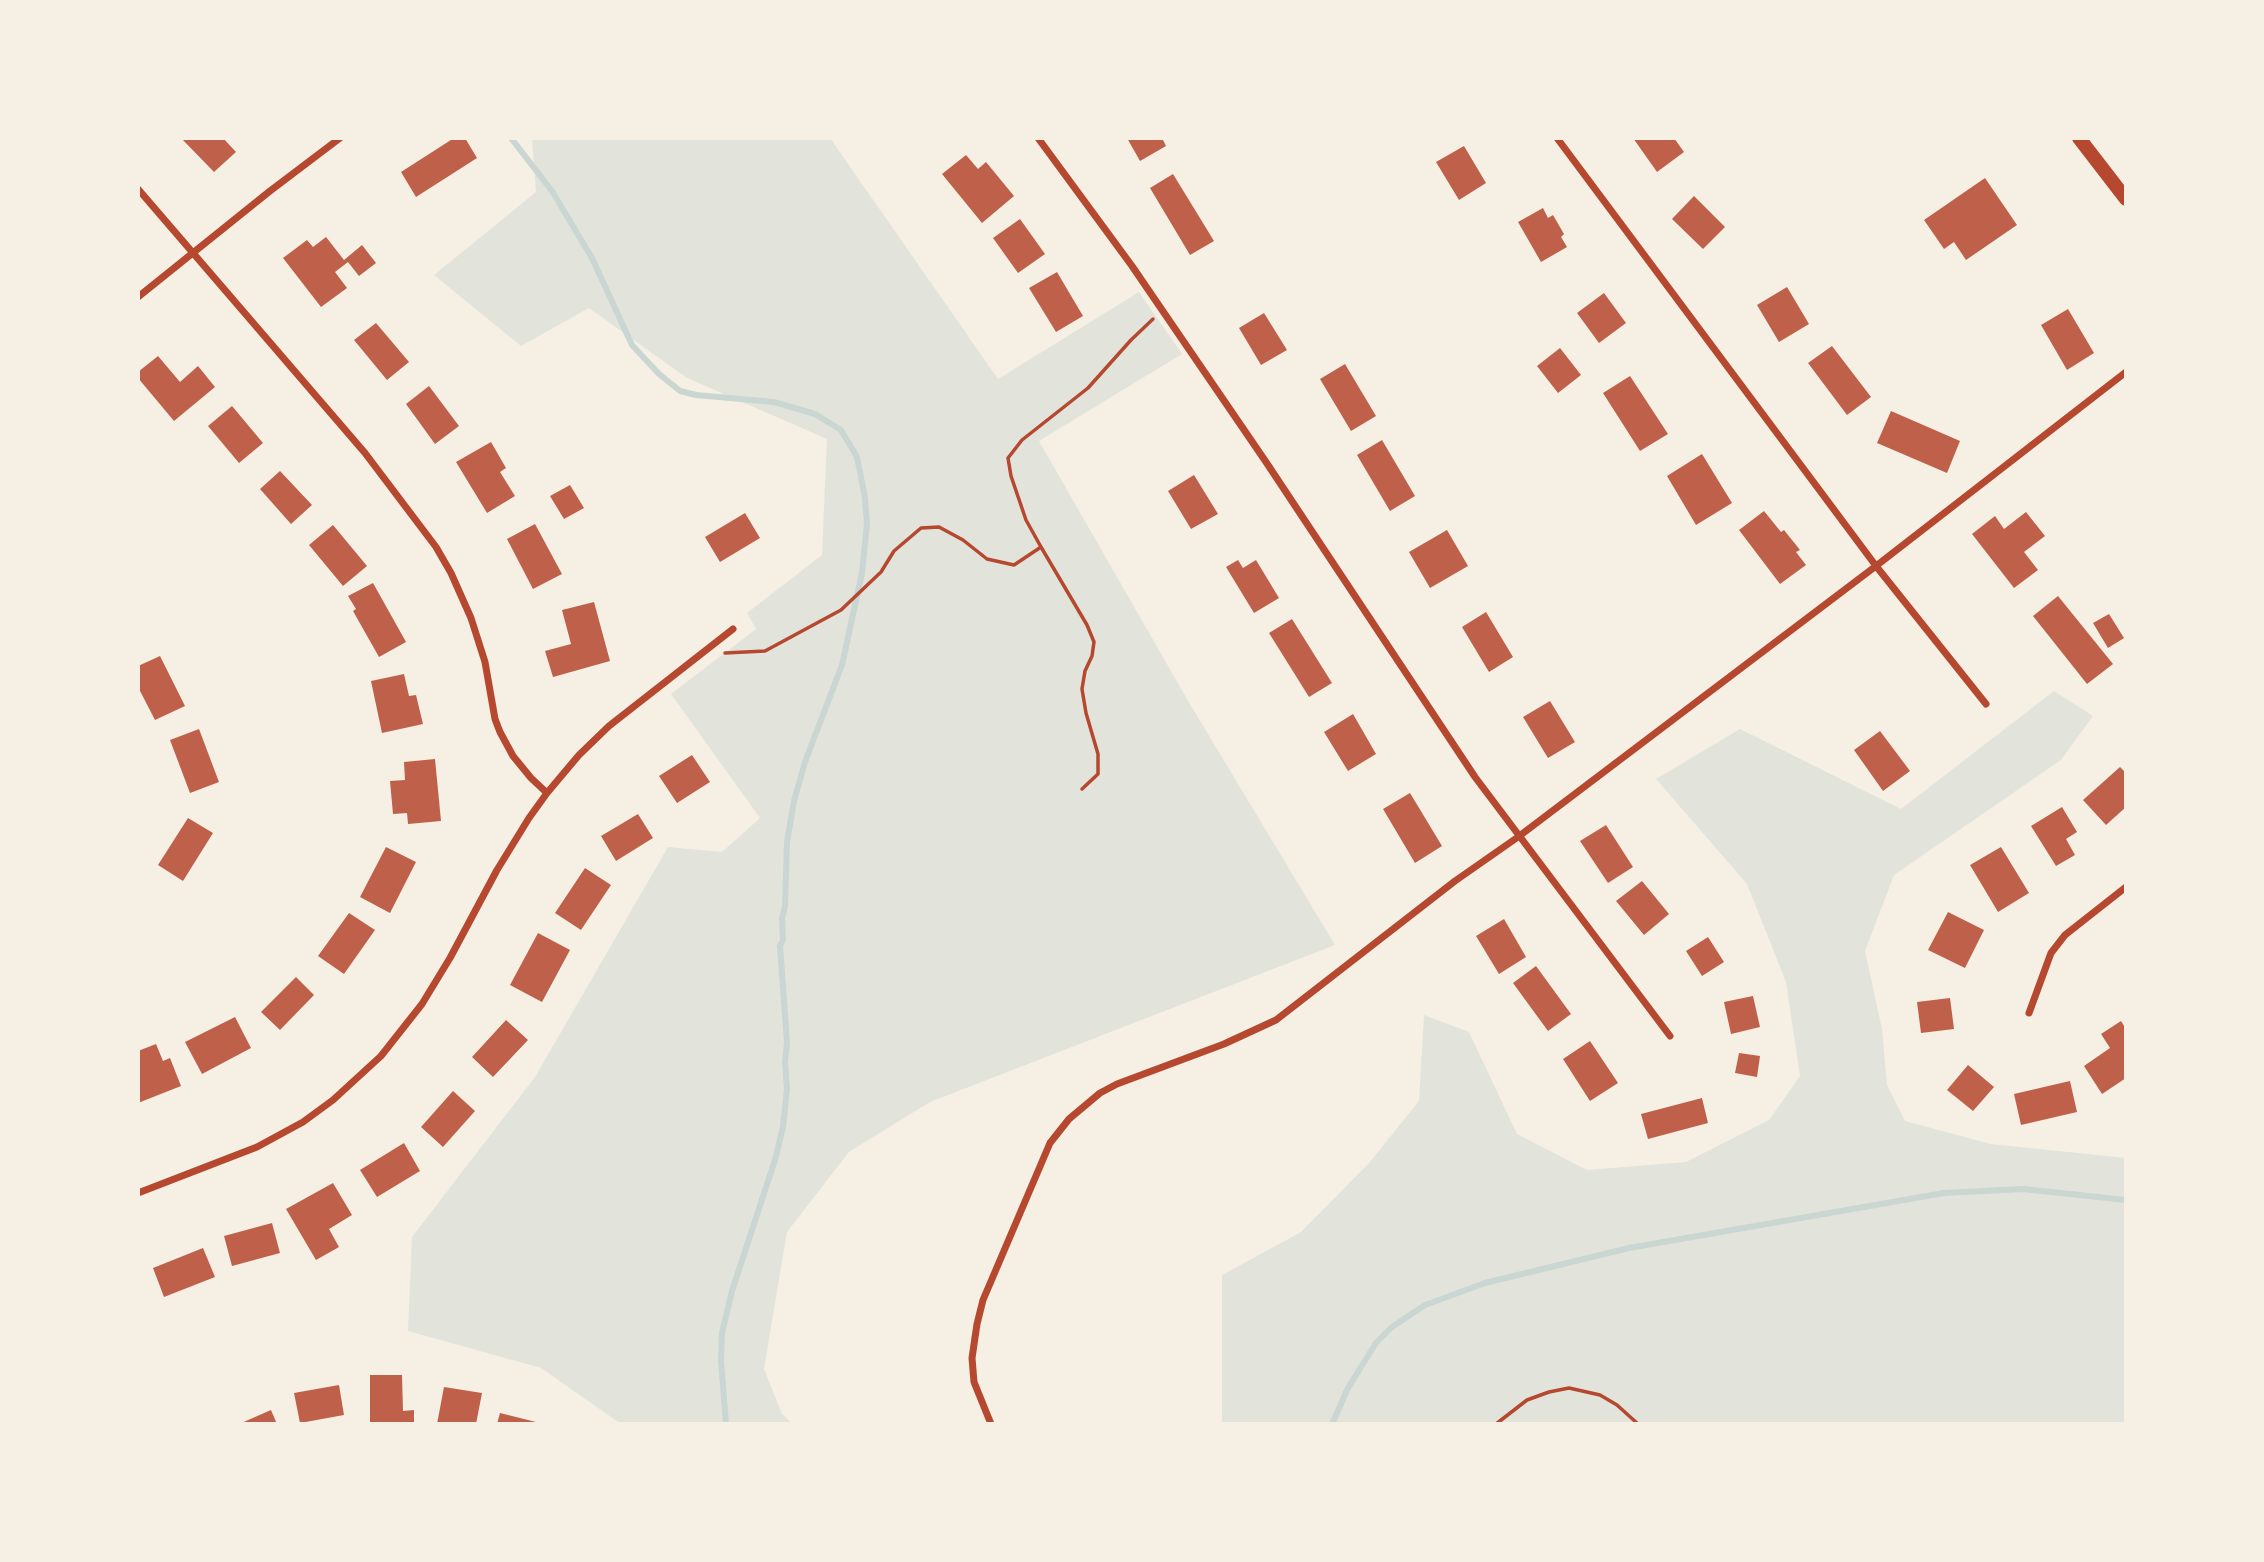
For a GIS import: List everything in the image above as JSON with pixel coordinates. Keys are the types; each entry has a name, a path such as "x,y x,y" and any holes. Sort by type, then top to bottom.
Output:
{"main road":[{"path":"2079,138 2126,199"}],"street":[{"path":"138,298 340,138"},
{"path":"1038,138 1162,310 1475,777 1670,1037"},
{"path":"1557,138 1876,566 1986,704"},
{"path":"138,189 365,453 436,547 471,618 485,663 495,719 500,732 513,756 547,793"},
{"path":"991,1424 974,1382 972,1358 976,1324 983,1300 1050,1143 1069,1119 1100,1093 1118,1084 1276,1020 1455,881 1518,837 1876,566 2126,372"},
{"path":"138,1193 257,1147 303,1122 333,1100 381,1056 422,1004 497,870 547,793 579,755 609,726 733,629"},
{"path":"2029,1013 2051,953 2064,935 2126,887"}],"path":[{"path":"1082,789 1098,774 1098,754 1082,689 1094,642 1087,625 1026,520 1011,476 1008,458 1022,440 1088,388 1130,340 1162,310"},
{"path":"702,651 743,654 765,651 841,610 881,572 894,551 921,528 939,527 964,540 986,559 1014,565 1041,547"},
{"path":"1496,1424 1527,1400 1569,1388 1600,1395 1617,1405 1638,1424"}],"shaded area":[{"path":"532,138 830,138 998,379 1139,292 1182,354 1039,441 1187,699 1335,945 930,1102 849,1152 787,1232 764,1369 782,1414 793,1424 621,1424 541,1368 408,1331 412,1237 535,1077 668,847 722,852 760,818 671,694 756,629 747,613 822,555 827,439 687,378 589,308 521,346 434,275 536,192"},
{"path":"2054,691 2093,716 2061,760 1894,875 1865,951 1882,1029 1887,1085 1905,1121 1991,1144 2126,1158 2126,1424 1222,1424 1222,1275 1301,1232 1369,1163 1419,1101 1424,1015 1469,1032 1517,1134 1587,1170 1686,1162 1769,1120 1800,1076 1786,982 1747,884 1656,779 1740,729 1901,809"}],"building":[{"path":"181,138 223,138 236,152 214,172"},
{"path":"454,138 465,138 477,158 416,197 401,172"},
{"path":"1127,138 1162,138 1166,146 1140,161"},
{"path":"1633,138 1674,138 1684,152 1657,172"},
{"path":"1464,146 1486,183 1459,200 1436,162"},
{"path":"966,155 978,169 986,162 1014,196 982,223 942,174"},
{"path":"1173,174 1214,241 1190,255 1150,188"},
{"path":"1985,178 2017,225 1966,260 1954,242 1944,249 1924,220"},
{"path":"1694,196 1725,227 1703,249 1672,219"},
{"path":"1543,208 1548,218 1553,215 1564,234 1561,237 1567,247 1541,262 1518,222"},
{"path":"1020,219 1045,254 1018,273 993,238"},
{"path":"326,237 344,260 362,245 376,263 359,276 348,262 335,272 347,288 321,307 283,258 307,240 313,247"},
{"path":"1057,272 1083,316 1056,332 1029,288"},
{"path":"1787,287 1809,324 1779,342 1757,305"},
{"path":"1604,293 1626,323 1599,343 1577,313"},
{"path":"2068,309 2094,353 2067,370 2041,325"},
{"path":"1264,313 1287,350 1261,365 1239,328"},
{"path":"376,323 409,362 387,380 354,340"},
{"path":"1832,346 1871,397 1847,415 1808,363"},
{"path":"1560,348 1581,375 1558,393 1537,366"},
{"path":"158,356 180,382 198,366 215,387 174,421 138,378 138,372"},
{"path":"1345,364 1376,416 1351,431 1320,379"},
{"path":"1630,376 1668,434 1640,451 1603,393"},
{"path":"429,386 459,426 435,444 406,404"},
{"path":"232,406 263,443 239,463 208,426"},
{"path":"1891,411 1960,441 1947,473 1877,443"},
{"path":"1382,440 1415,496 1390,511 1357,455"},
{"path":"491,442 506,468 500,472 515,496 487,513 456,462"},
{"path":"1702,454 1732,503 1696,525 1667,476"},
{"path":"280,471 312,505 291,524 260,489"},
{"path":"1194,475 1218,514 1191,529 1168,491"},
{"path":"570,485 584,508 564,519 550,496"},
{"path":"1764,511 1800,550 1796,552 1806,565 1780,584 1739,530"},
{"path":"2026,512 2045,536 2024,552 2038,570 2014,588 1972,534 1995,516 2004,529"},
{"path":"745,513 760,538 720,562 705,537"},
{"path":"535,524 562,574 533,589 507,539"},
{"path":"333,525 367,566 343,586 309,545"},
{"path":"1447,530 1468,566 1430,588 1409,552"},
{"path":"1238,560 1243,568 1256,560 1279,598 1254,613 1226,567"},
{"path":"373,583 406,642 379,657 353,611 356,609 348,596"},
{"path":"2058,596 2113,664 2087,684 2033,616"},
{"path":"594,602 610,661 553,677 545,651 571,644 562,610"},
{"path":"1486,612 1513,657 1489,672 1462,627"},
{"path":"2109,614 2124,638 2108,648 2093,623"},
{"path":"1292,619 1332,683 1309,697 1269,633"},
{"path":"160,656 185,706 155,720 138,687 138,666"},
{"path":"404,674 409,696 416,695 423,724 382,733 371,681"},
{"path":"1550,701 1575,742 1548,758 1523,717"},
{"path":"1353,714 1376,754 1348,771 1324,732"},
{"path":"199,729 219,782 190,793 170,740"},
{"path":"1880,731 1910,771 1883,791 1854,750"},
{"path":"692,755 710,782 677,803 659,776"},
{"path":"435,759 441,821 408,824 407,813 393,814 390,781 405,780 404,762"},
{"path":"2120,767 2126,773 2126,807 2106,825 2083,800"},
{"path":"1410,793 1442,846 1415,863 1383,809"},
{"path":"2062,807 2077,832 2066,839 2075,855 2056,866 2031,826"},
{"path":"638,814 653,838 616,861 601,836"},
{"path":"188,818 213,833 183,881 158,865"},
{"path":"1606,825 1633,867 1608,883 1580,841"},
{"path":"386,847 416,862 390,913 360,897"},
{"path":"2001,847 2029,893 1998,912 1970,865"},
{"path":"585,868 611,885 581,930 555,913"},
{"path":"1642,881 1669,914 1644,935 1616,901"},
{"path":"1948,912 1984,930 1965,968 1928,950"},
{"path":"349,913 375,930 344,974 318,956"},
{"path":"1504,919 1526,957 1499,974 1476,936"},
{"path":"538,933 570,950 542,1002 510,985"},
{"path":"1708,937 1724,962 1702,976 1686,951"},
{"path":"1536,966 1571,1014 1548,1031 1513,983"},
{"path":"296,977 314,995 280,1030 261,1012"},
{"path":"1753,996 1760,1027 1731,1034 1724,1002"},
{"path":"1950,998 1954,1029 1921,1033 1917,1002"},
{"path":"235,1017 251,1048 202,1074 185,1042"},
{"path":"506,1020 528,1040 493,1077 472,1057"},
{"path":"2121,1021 2126,1029 2126,1078 2102,1094 2084,1066 2110,1048 2101,1034"},
{"path":"1590,1041 1618,1083 1590,1101 1563,1059"},
{"path":"156,1044 163,1061 170,1058 181,1086 138,1103 138,1051"},
{"path":"1739,1053 1760,1056 1757,1077 1735,1073"},
{"path":"1968,1065 1994,1087 1973,1111 1947,1090"},
{"path":"2070,1081 2077,1112 2021,1125 2014,1094"},
{"path":"453,1091 475,1111 443,1147 421,1127"},
{"path":"1702,1098 1708,1123 1648,1139 1641,1114"},
{"path":"404,1143 420,1171 377,1197 360,1170"},
{"path":"333,1183 352,1215 329,1229 339,1247 316,1260 286,1209"},
{"path":"272,1223 280,1253 232,1266 224,1236"},
{"path":"203,1248 215,1277 164,1297 153,1268"},
{"path":"370,1375 402,1375 403,1411 414,1410 414,1424 370,1424"},
{"path":"339,1385 344,1415 300,1423 294,1393"},
{"path":"444,1387 482,1393 476,1424 437,1424"},
{"path":"271,1410 277,1424 239,1424"},
{"path":"500,1413 540,1423 540,1424 497,1424"}],"waterway":[{"path":"511,138 552,191 592,258 632,345 659,374 680,391 696,395 774,402 815,414 841,430 857,457 865,498 867,524 862,573 842,665 805,762 794,801 787,842 783,940 780,946 787,1043 787,1089 783,1127 775,1160 732,1291 722,1333 721,1361 726,1424"},
{"path":"1332,1424 1348,1388 1376,1343 1392,1327 1425,1305 1485,1283 1629,1248 1944,1193 2023,1189 2126,1200"}]}
